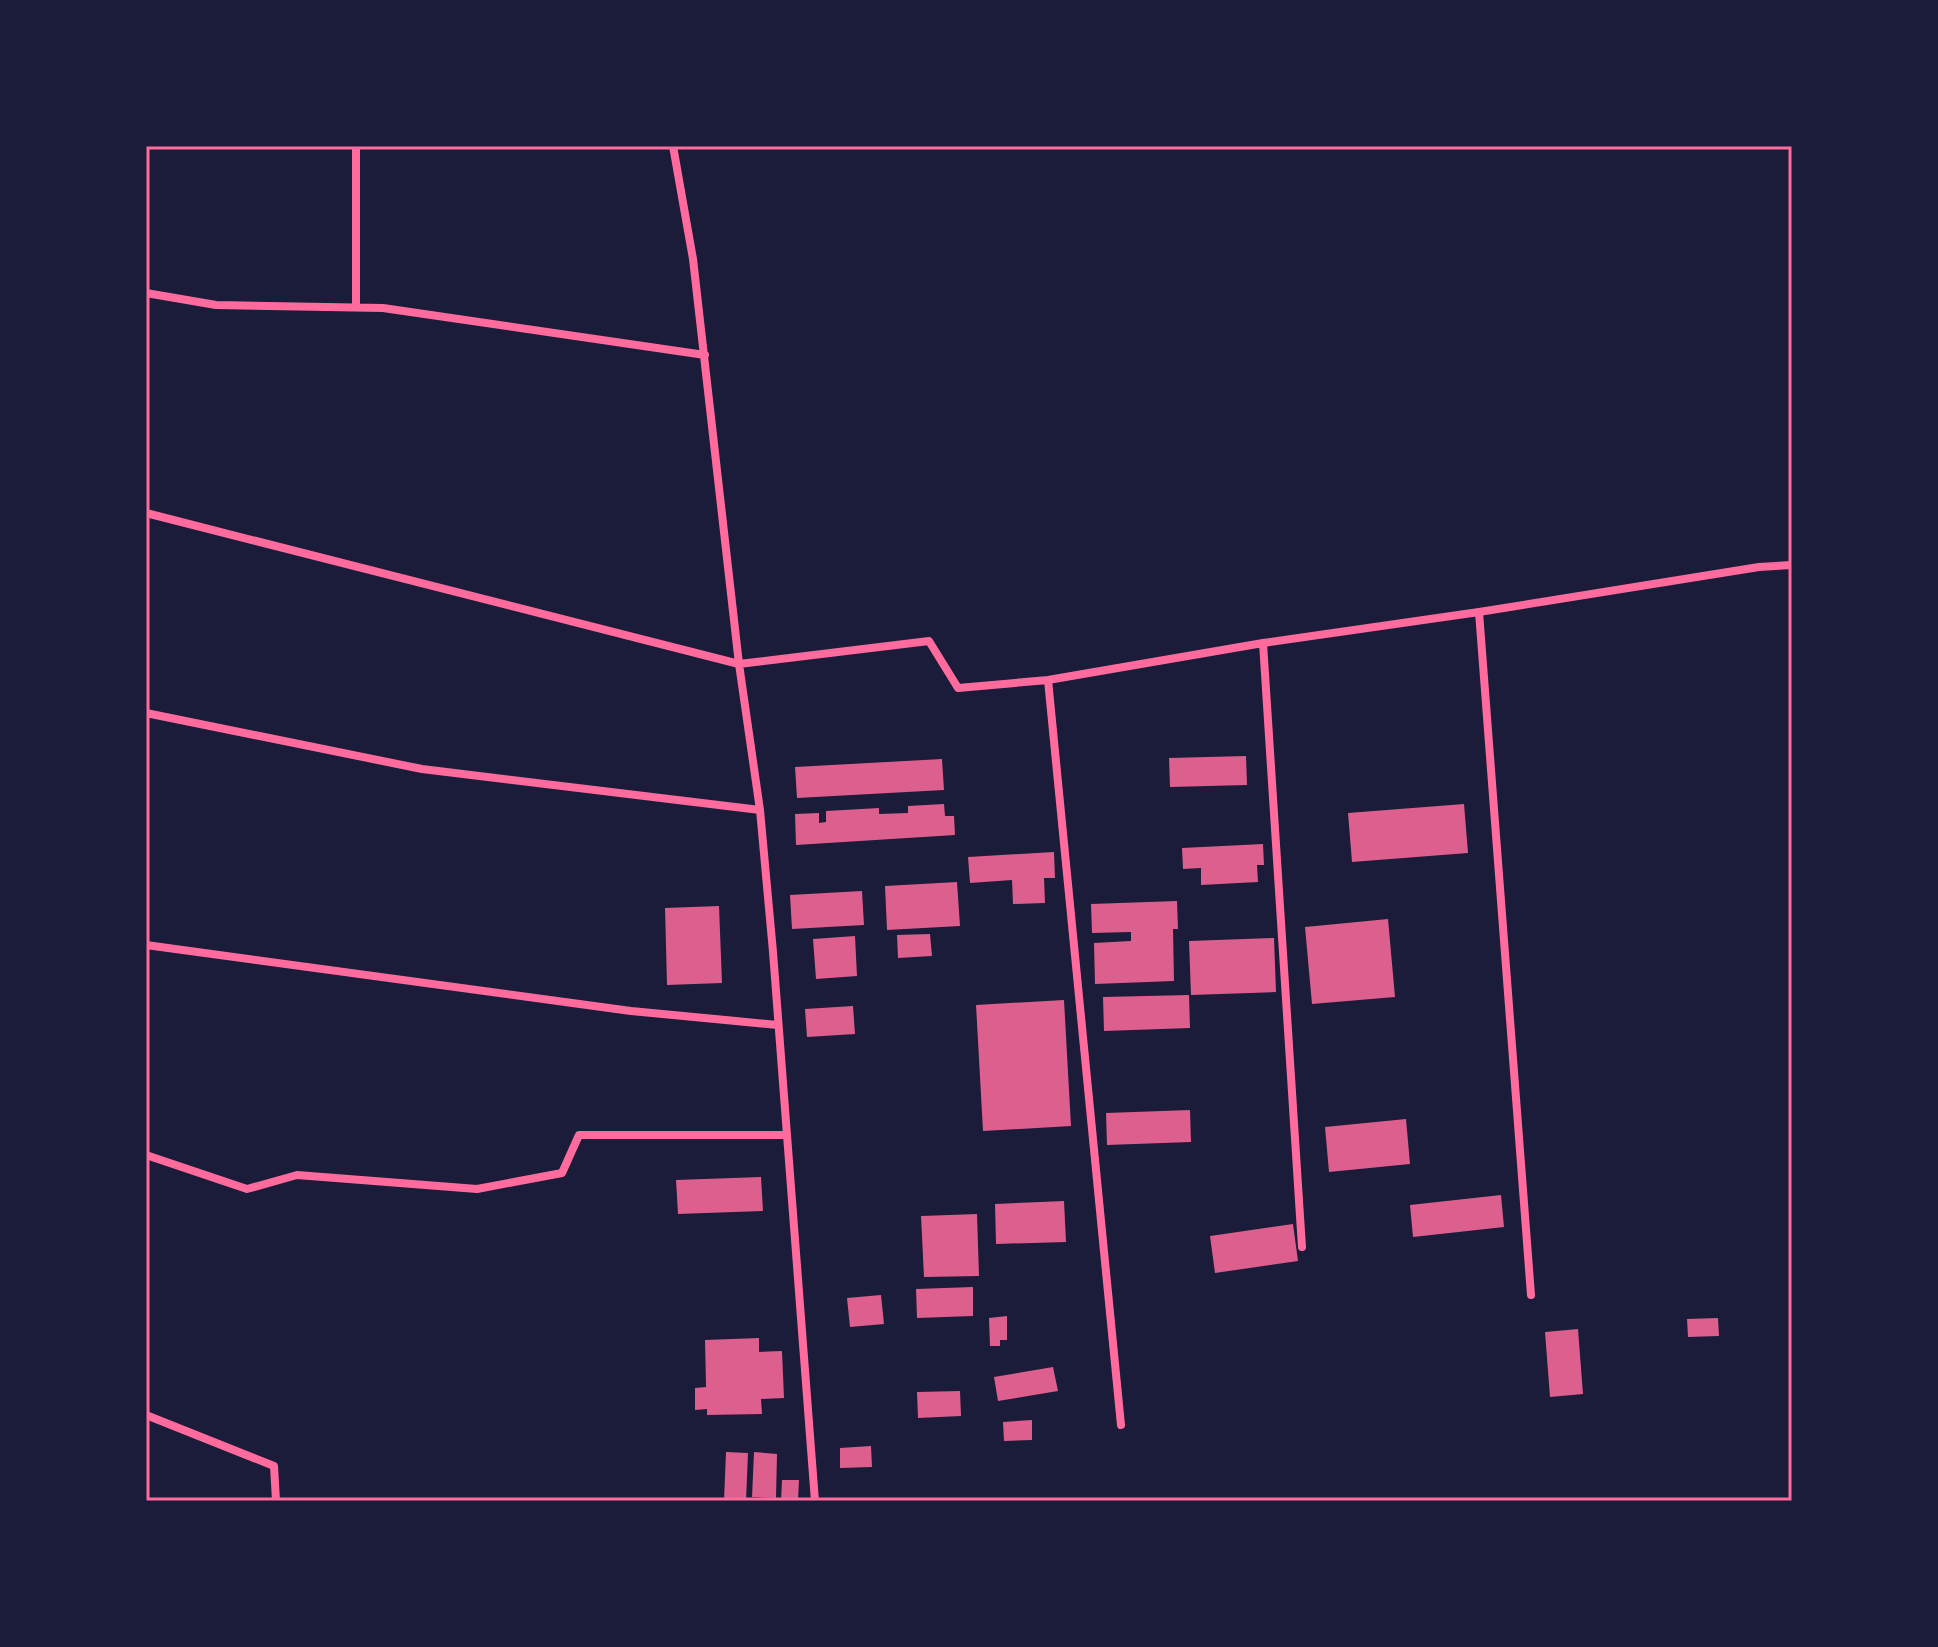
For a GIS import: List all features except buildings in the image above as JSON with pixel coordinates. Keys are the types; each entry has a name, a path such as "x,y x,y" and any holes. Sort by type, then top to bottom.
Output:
{"street":[{"path":"356,146 356,307"},
{"path":"673,146 693,259 739,664 760,810 815,1501"},
{"path":"146,293 216,305 383,308 705,355"},
{"path":"146,513 739,664 929,641 958,688 1048,680 1263,643 1759,567 1792,565"},
{"path":"1479,612 1531,1295"},
{"path":"1263,643 1302,1247"},
{"path":"1048,680 1121,1425"},
{"path":"146,713 422,769 760,810"},
{"path":"146,945 631,1011 778,1025"},
{"path":"146,1155 247,1189 297,1175 477,1189 562,1173 579,1135 787,1135"},
{"path":"146,1415 274,1466 276,1501"}]}
